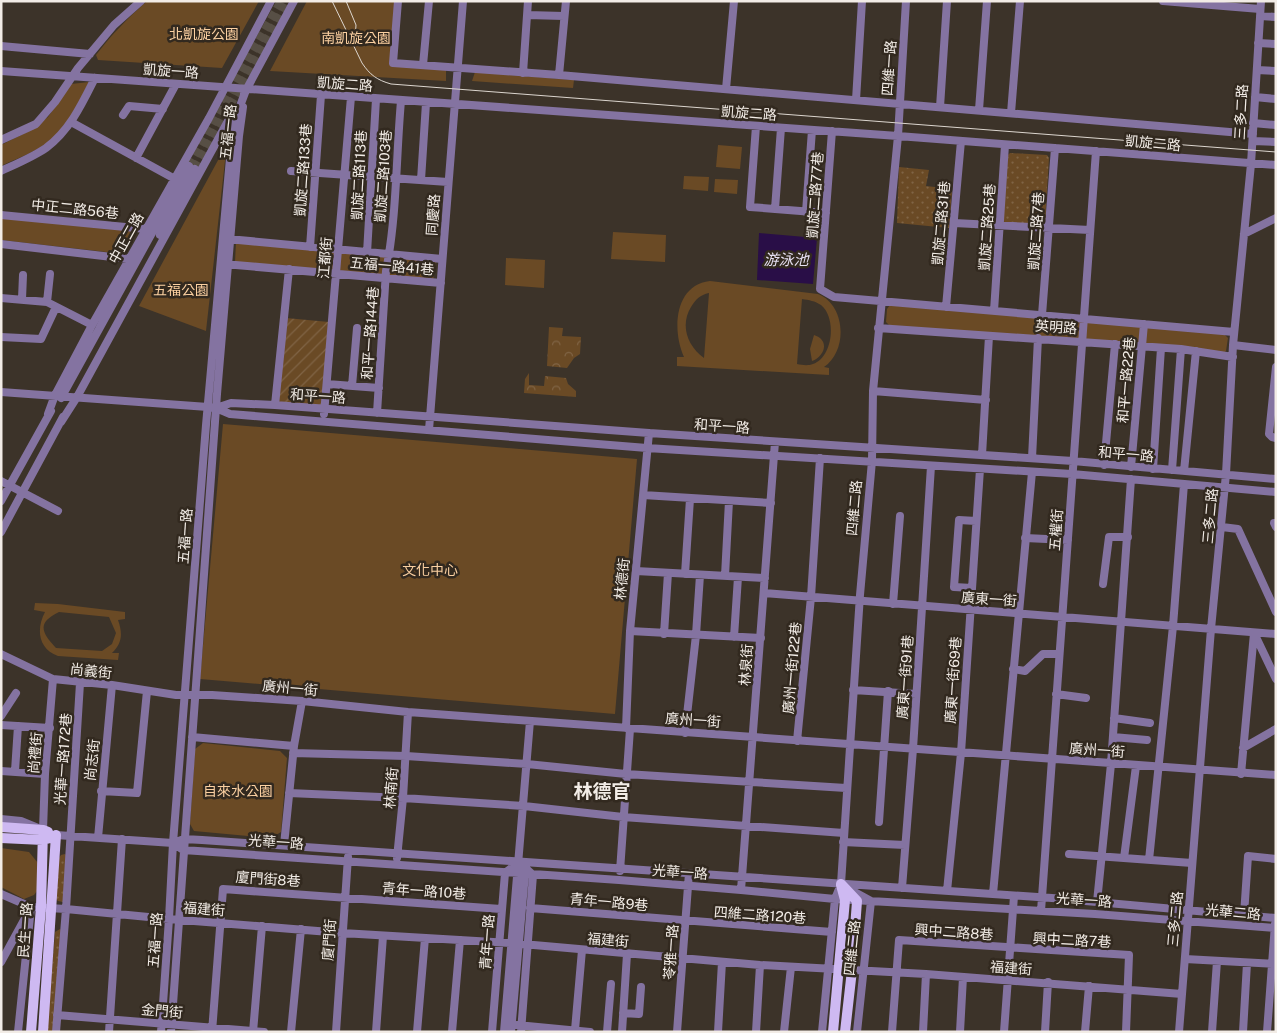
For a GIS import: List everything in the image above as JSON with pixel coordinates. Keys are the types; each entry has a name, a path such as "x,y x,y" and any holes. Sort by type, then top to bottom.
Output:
{"main road":[{"name":"光華一路","path":"1,827 43,835"},
{"name":"民生一路","path":"31,1032 36,907 43,835"},
{"name":"光華一路","path":"1,838 56,835"},
{"name":"民生一路","path":"42,1032 56,835"},
{"name":"四維二路","path":"833,1032 839,970 841,884"},
{"name":"四維二路","path":"841,884 857,901 845,1032"}],"street":[{"path":"1,140 36,124 114,25 141,1"},
{"name":"中正二路","path":"59,395 92,325 226,88 271,1"},
{"path":"232,77 246,90 294,1"},
{"name":"凱旋二路","path":"398,1 393,63 979,110 1253,137 1276,142"},
{"path":"423,65 429,1"},
{"name":"同慶路","path":"429,430 463,1"},
{"path":"523,73 528,1"},
{"path":"559,75 566,1"},
{"path":"726,89 734,1"},
{"path":"856,100 862,1"},
{"name":"四維一路","path":"898,136 906,1"},
{"path":"940,107 947,1"},
{"path":"979,110 987,1"},
{"path":"1011,113 1020,1"},
{"path":"1163,1 1223,3 1260,9 1276,17"},
{"name":"三多二路","path":"1179,1032 1211,629 1222,527 1234,332 1251,164 1260,9"},
{"path":"527,15 564,16"},
{"path":"1258,43 1276,44"},
{"path":"1,46 90,54"},
{"path":"1256,70 1276,71"},
{"path":"1,71 74,77"},
{"name":"凱旋一路","path":"74,77 246,90"},
{"path":"1,171 46,148 65,130 78,111 95,78"},
{"path":"136,158 176,84"},
{"name":"中正二路","path":"1,532 246,90"},
{"name":"凱旋二路","path":"246,90 832,131 1276,165"},
{"name":"五福一路","path":"161,1028 184,695 208,407 228,239 233,125 246,90"},
{"name":"凱旋二路133巷","path":"310,247 321,95"},
{"name":"江都街","path":"324,421 351,97"},
{"path":"1255,97 1276,99"},
{"name":"凱旋二路113巷","path":"367,253 376,99"},
{"name":"凱旋二路103巷","path":"389,254 401,101"},
{"path":"421,180 426,102"},
{"path":"123,115 129,106 163,109"},
{"path":"71,122 175,179"},
{"path":"1253,123 1276,125"},
{"path":"756,126 750,207 826,213"},
{"path":"775,209 781,128"},
{"path":"806,212 812,130"},
{"name":"凱旋二路77巷","path":"820,290 832,131"},
{"name":"四維二路","path":"841,884 859,601 873,448 873,391 898,136"},
{"name":"凱旋二路31巷","path":"946,306 961,141"},
{"name":"凱旋二路25巷","path":"994,311 1005,145"},
{"name":"凱旋二路7巷","path":"1042,315 1055,148"},
{"name":"五權街","path":"1041,911 1096,151"},
{"name":"中正二路","path":"1,501 48,414 192,168 75,397"},
{"path":"291,171 448,182"},
{"name":"中正二路56巷","path":"1,214 146,229"},
{"path":"1244,234 1276,218"},
{"path":"954,223 1090,230"},
{"path":"228,239 442,259"},
{"path":"1,244 129,260"},
{"name":"和平一路144巷","path":"377,413 386,271 389,254"},
{"name":"五福一路","path":"171,1028 225,264"},
{"name":"五福一路41巷","path":"225,264 441,283"},
{"path":"275,405 289,269"},
{"path":"47,302 50,274"},
{"path":"22,299 23,275"},
{"name":"英明路","path":"820,290 834,297 1234,332"},
{"path":"1,298 47,302 92,325"},
{"path":"1,337 41,339 56,307"},
{"name":"和平一路22巷","path":"1131,467 1144,324"},
{"path":"352,386 357,328"},
{"name":"英明路","path":"878,328 1181,349 1233,357"},
{"path":"982,455 989,336"},
{"path":"1032,458 1038,338"},
{"path":"1104,465 1115,344"},
{"path":"1233,345 1276,350"},
{"path":"1153,469 1161,348"},
{"path":"1172,470 1181,349"},
{"path":"1184,471 1196,351"},
{"path":"1276,367 1269,434 1272,438 1276,438"},
{"path":"327,384 379,388"},
{"path":"873,391 986,400"},
{"name":"和平一路","path":"1,392 208,407 230,414 647,448 1072,474 1276,492"},
{"name":"和平一路","path":"216,408 231,403 275,405 775,442 1073,461 1276,479"},
{"name":"林德街","path":"619,880 626,774 630,631 649,433"},
{"name":"林泉街","path":"742,890 775,442"},
{"name":"廣州一街122巷","path":"798,741 820,458"},
{"name":"廣東一街91巷","path":"902,888 931,466"},
{"name":"廣東一街69巷","path":"947,891 961,753 980,469"},
{"path":"994,894 1032,472"},
{"path":"1097,902 1111,764 1131,480"},
{"path":"1,481 58,511"},
{"path":"1149,860 1173,626 1184,484"},
{"path":"643,495 771,503"},
{"path":"685,574 690,499"},
{"path":"725,576 729,501"},
{"path":"892,604 900,516"},
{"path":"972,588 954,587 959,520 976,521"},
{"path":"1222,527 1238,529 1276,612"},
{"path":"1103,584 1108,537 1128,537"},
{"path":"1025,538 1068,540"},
{"path":"636,571 765,578"},
{"path":"664,634 668,573"},
{"path":"685,733 696,635 700,575"},
{"path":"734,637 738,577"},
{"name":"廣東一街","path":"764,593 1276,634"},
{"path":"630,631 761,638"},
{"path":"1254,633 1276,679"},
{"path":"1242,774 1254,633"},
{"name":"尚義街","path":"1,654 53,679 184,695"},
{"path":"1014,669 1025,671 1043,654 1059,654"},
{"name":"尚禮街","path":"43,835 45,774 53,679"},
{"name":"光華一路172巷","path":"70,836 80,683"},
{"name":"尚志街","path":"98,838 112,685"},
{"path":"101,791 137,793 147,690"},
{"path":"853,690 916,694"},
{"path":"879,822 888,692"},
{"path":"1,716 16,693"},
{"name":"廣州一街","path":"184,695 194,694 302,701 408,712 1276,775"},
{"path":"1056,694 1086,698"},
{"path":"284,846 294,749 302,701"},
{"name":"林南街","path":"396,865 403,798 408,712"},
{"path":"1114,718 1150,722"},
{"name":"青年一路","path":"508,1028 521,874 519,862 530,721"},
{"path":"1,725 50,728"},
{"path":"15,771 18,726"},
{"path":"1243,748 1276,729"},
{"path":"192,737 294,749 527,764 626,774 750,783 846,788"},
{"path":"1113,737 1147,740"},
{"path":"1124,858 1136,766"},
{"path":"1,771 45,774"},
{"path":"289,793 524,806 624,817 844,833"},
{"path":"1,819 21,821 43,835"},
{"name":"光華一路","path":"56,835 173,843 184,839 398,853 994,894 1189,910"},
{"path":"56,1032 70,836"},
{"path":"108,1032 122,839"},
{"path":"843,842 905,845"},
{"path":"173,843 183,850"},
{"name":"光華一路","path":"183,850 619,880 871,902 1188,920"},
{"name":"廈門街","path":"336,1032 348,850"},
{"path":"1069,854 1192,863"},
{"path":"1244,915 1248,856 1276,859"},
{"path":"505,872 519,862 533,874 521,1029"},
{"name":"青年一路","path":"492,1032 505,872"},
{"name":"苓雅一路","path":"677,1032 689,874"},
{"path":"841,884 871,902"},
{"name":"廈門街8巷","path":"220,923 223,889 344,897"},
{"name":"福建街","path":"1,894 36,907 66,908 180,920 528,945 760,965 1048,982 1182,994"},
{"path":"1004,1032 1014,896"},
{"name":"青年一路10巷","path":"344,897 501,909"},
{"name":"四維二路","path":"822,1032 832,932 840,899"},
{"name":"四維二路","path":"857,1032 871,902"},
{"path":"1,962 36,907"},
{"name":"民生一路","path":"18,1032 36,907"},
{"name":"青年一路9巷","path":"530,908 685,922"},
{"name":"光華二路","path":"1189,910 1276,917"},
{"path":"1267,1032 1274,964 1276,917"},
{"name":"光華二路","path":"1188,920 1275,928"},
{"name":"四維二路120巷","path":"685,922 832,932"},
{"path":"212,1030 220,923"},
{"path":"253,1031 262,926"},
{"path":"291,1032 301,929"},
{"path":"376,1032 383,936"},
{"path":"417,1032 425,938"},
{"path":"452,1032 460,940"},
{"name":"興中二路8巷","path":"896,972 899,940 1010,949"},
{"name":"興中二路7巷","path":"1010,949 1129,955 1127,989"},
{"path":"575,1030 582,950"},
{"path":"622,1032 627,954"},
{"path":"1185,959 1274,964"},
{"path":"1212,1032 1218,961"},
{"path":"718,1032 722,962"},
{"path":"1243,1032 1247,963"},
{"path":"756,1032 760,965"},
{"path":"784,1032 791,967"},
{"path":"892,1032 896,972"},
{"path":"923,1032 926,974"},
{"path":"960,1032 963,977"},
{"path":"1046,1032 1048,982"},
{"path":"607,1032 611,984"},
{"path":"1085,1032 1089,986"},
{"path":"623,1013 639,1014 641,987"},
{"path":"1126,1032 1127,989"},
{"name":"金門街","path":"57,1015 109,1019 161,1028 264,1032"},
{"path":"493,1023 508,1028 590,1032"}],"green space":[{"name":"北凱旋公園","path":"147,1 259,1 222,68 98,60 96,55 126,20"},
{"name":"南凱旋公園","path":"307,1 398,1 391,66 446,70 446,81 270,71"},
{"path":"475,72 574,80 573,88 472,81"},
{"path":"89,82 71,116 52,139 34,151 1,166 1,145 27,132 48,117 71,84"},
{"path":"718,145 742,147 740,169 716,167"},
{"name":"五福公園","path":"223,151 226,152 206,331 139,306"},
{"path":"1010,153 1047,155 1049,158 1045,222 1041,224 1005,223 1003,220 1007,156"},
{"path":"899,167 929,170 926,186 952,189 949,228 897,223"},
{"path":"684,176 709,177 708,191 683,189"},
{"path":"715,179 738,180 737,194 714,192"},
{"path":"1,216 135,230 124,254 1,240"},
{"path":"613,232 666,235 665,262 611,259"},
{"path":"236,242 436,260 433,281 235,262"},
{"path":"506,258 545,260 544,288 505,285"},
{"path":"710,281 818,294 827,300 839,318 840,329 840,340 837,350 832,360 824,367 829,368 829,375 677,366 677,357 684,357 678,335 679,311 689,291 698,284","holes":["709,293 704,358 693,348 687,335 686,321 695,302 701,296","802,299 821,305 826,311 831,328 829,346 825,354 820,360 809,365 797,364"]},
{"path":"890,305 1224,334 1228,338 1226,351 1222,354 890,326 886,322 887,309"},
{"path":"286,318 329,322 322,406 277,402"},
{"path":"549,327 563,328 562,336 581,337 580,354 574,358 567,368 547,366"},
{"path":"814,335 822,340 824,348 820,356 812,361 810,349"},
{"path":"529,373 529,385 544,386 545,376 566,378 568,384 576,391 576,397 524,393 525,379"},
{"name":"文化中心","path":"223,424 637,459 615,714 200,679"},
{"path":"35,603 125,612 125,619 118,620 121,638 118,646 112,653 119,653 118,660 58,656 51,653 46,649 40,632 40,625 45,612 34,610","holes":["59,612 109,617 116,633 112,644 102,651 56,648 45,633 44,624"]},
{"name":"自來水公園","path":"203,743 280,751 287,758 281,832 271,838 194,831 190,824 195,749"},
{"path":"1,848 29,852 38,863 37,891 34,895 24,899 1,887"},
{"path":"65,854 67,856 63,902 56,899 59,858"},
{"path":"60,929 62,931 53,1032 46,1032 55,932"}],"water":[{"name":"游泳池","path":"759,233 817,238 813,284 757,280"}],"tunnel":[{"path":"189,166 281,1"},
{"path":"195,169 288,1"}],"tram line":[{"path":"332,1 362,63 371,74 391,84 1276,152"},
{"path":"346,1 356,25 355,41"}],"district":[{"name":"林德官","path":"602,791"}]}
